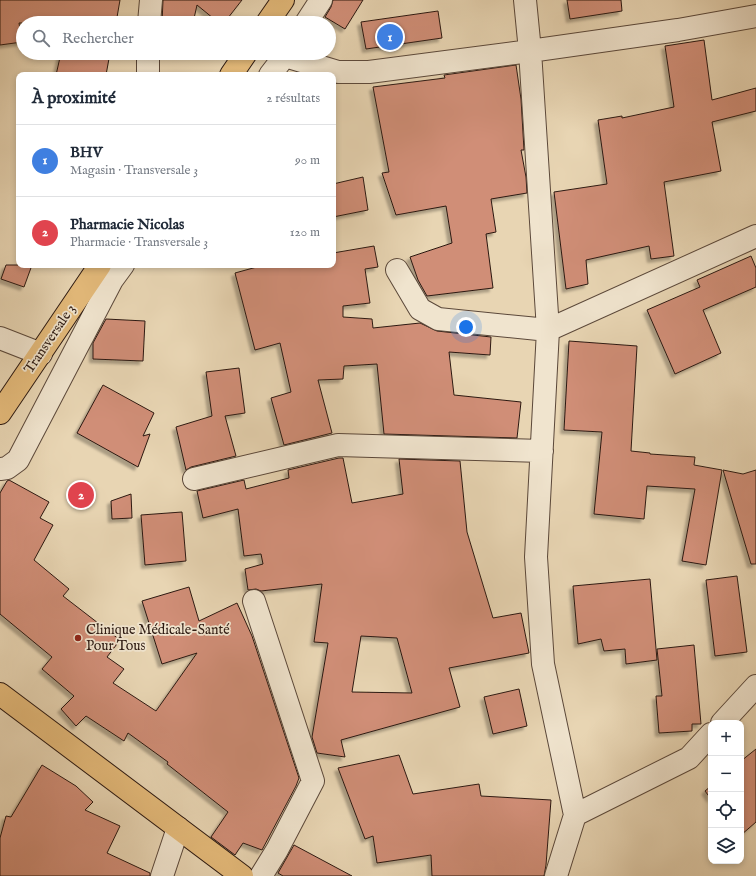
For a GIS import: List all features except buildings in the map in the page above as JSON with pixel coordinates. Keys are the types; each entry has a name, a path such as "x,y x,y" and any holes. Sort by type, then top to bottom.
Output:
{"main road":[{"path":"272,16 283,0"},
{"path":"233,72 241,60"},
{"name":"Transversale 3","path":"0,413 98,268"},
{"path":"0,694 242,876"}],"street":[{"path":"150,16 151,0"},
{"path":"311,16 321,0"},
{"path":"525,0 530,52 548,330 536,557 543,664 575,814 556,876"},
{"path":"302,60 338,72 369,72 530,52 678,30 756,16"},
{"path":"148,60 148,72"},
{"path":"272,72 280,60"},
{"path":"397,270 420,309 438,319 548,330 756,236"},
{"path":"0,469 7,468 18,460 112,280 121,268"},
{"path":"0,338 41,354"},
{"path":"194,479 338,446 542,451"},
{"path":"254,601 313,781 278,850 261,876"},
{"path":"725,720 756,686"},
{"path":"575,814 689,758 708,737"},
{"path":"162,876 178,828"}],"place":[{"name":"BHV","path":"390,37"},
{"name":"Pharmacie Nicolas","path":"81,495"},
{"name":"Clinique Médicale-Santé Pour Tous","path":"78,638"}]}
